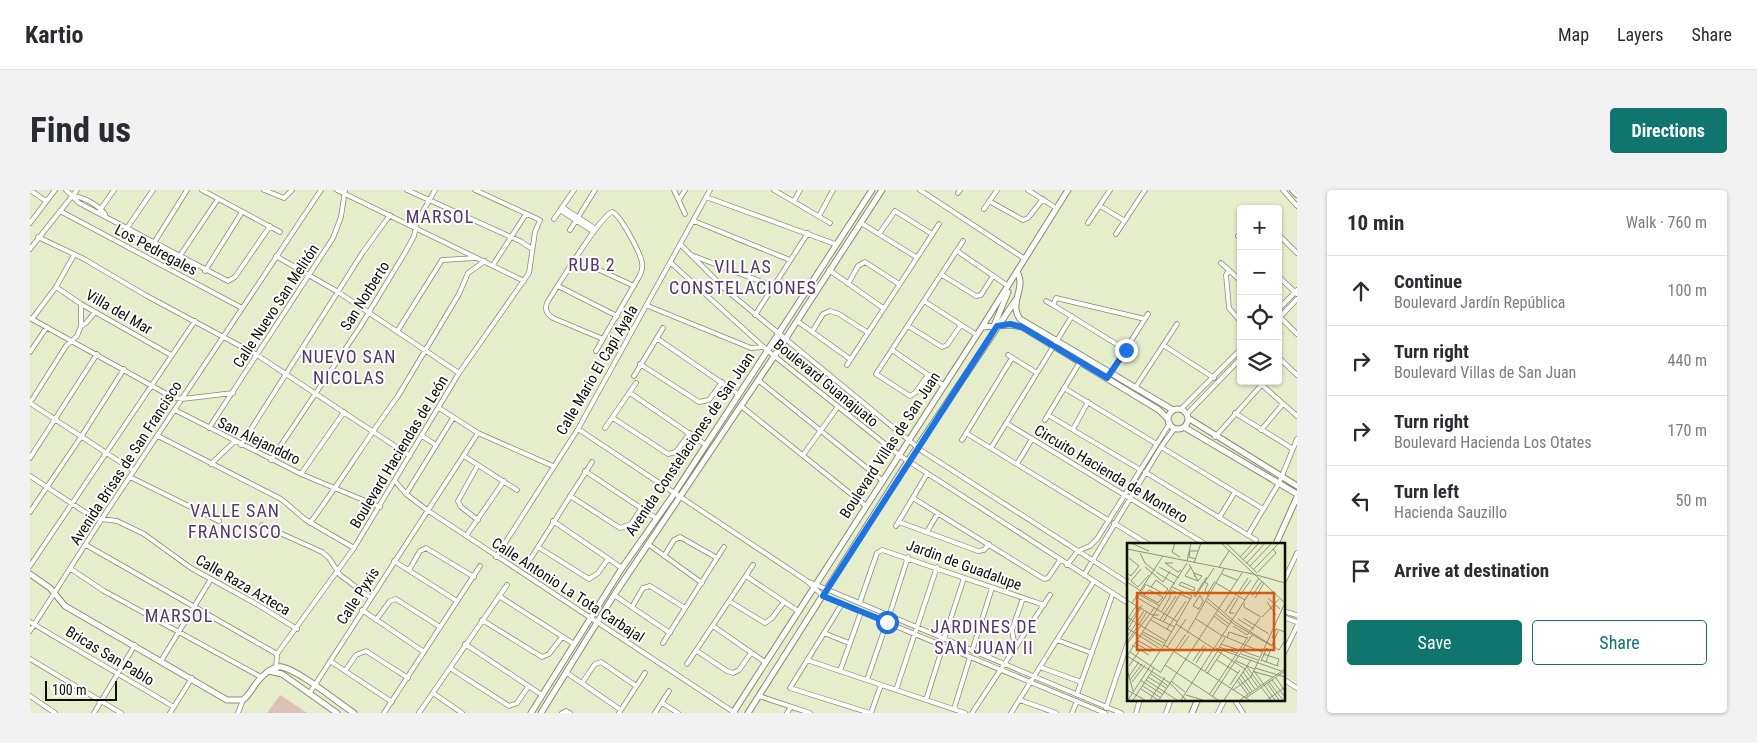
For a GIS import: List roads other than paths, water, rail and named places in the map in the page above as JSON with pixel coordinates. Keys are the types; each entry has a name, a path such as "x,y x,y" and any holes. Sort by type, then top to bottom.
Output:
{"main road":[{"path":"1293,190 1297,194"}],"street":[{"path":"30,190 46,201"},
{"path":"30,223 55,190"},
{"path":"66,190 79,202 100,210 106,216 127,228 226,281 232,280 270,226"},
{"path":"30,249 77,190"},
{"path":"100,210 114,190"},
{"path":"127,228 152,190"},
{"path":"154,243 187,190"},
{"path":"202,190 280,232"},
{"path":"264,190 284,198 292,190"},
{"name":"Avenida Brisas de San Francisco","path":"30,631 32,624 55,594 101,520 225,336 320,190"},
{"path":"337,190 345,192 524,281"},
{"path":"407,190 532,249"},
{"name":"San Norberto","path":"271,460 316,394 406,250 417,222 435,190"},
{"path":"475,190 526,214 493,265"},
{"path":"554,219 574,190"},
{"path":"570,230 595,190"},
{"path":"674,190 685,214"},
{"path":"679,200 685,190"},
{"name":"Calle Mario El Capi Ayala","path":"496,557 578,429 648,306 710,190"},
{"path":"774,190 830,223"},
{"path":"794,201 800,190"},
{"path":"819,216 832,190"},
{"name":"Avenida Constelaciones de San Juan","path":"531,713 622,568 674,494 766,349 872,190"},
{"name":"Avenida Constelaciones de San Juan","path":"541,713 614,596 681,498 882,190"},
{"path":"920,190 1025,259"},
{"path":"984,210 997,190"},
{"path":"1028,190 1056,208"},
{"name":"Boulevard Villas de San Juan","path":"734,712 910,440 1068,190"},
{"path":"1088,223 1110,190"},
{"path":"1116,234 1145,190"},
{"path":"1283,190 1297,206"},
{"name":"Calle Nuevo San Melitón","path":"209,428 338,228 345,192"},
{"path":"706,197 835,244"},
{"path":"179,257 218,199"},
{"path":"990,201 1025,220 1043,199"},
{"path":"1100,206 1125,221"},
{"path":"561,208 595,231"},
{"path":"30,211 36,215"},
{"name":"Los Pedregales","path":"60,211 242,308"},
{"path":"879,234 895,211 932,234"},
{"path":"206,271 242,212"},
{"path":"596,351 617,316 642,270 642,262 617,214 609,212 546,304 548,314 603,339"},
{"name":"Boulevard Haciendas de León","path":"277,654 354,548 380,508 459,374 531,269 532,249 540,220 526,214"},
{"path":"241,444 338,292 390,215"},
{"path":"694,221 790,260"},
{"path":"861,223 916,257"},
{"path":"847,365 938,224"},
{"path":"755,315 808,233"},
{"path":"38,237 225,336 410,456"},
{"path":"1282,238 1297,253"},
{"path":"928,375 914,394 910,396 876,374 963,241"},
{"name":"Boulevard Guanajuato","path":"681,245 726,290 755,315 918,447 1127,582"},
{"path":"957,251 1008,286 1009,290 995,326"},
{"path":"74,255 56,287 31,318 172,397 182,399 233,393"},
{"path":"690,255 773,286"},
{"path":"276,256 310,274 398,330 459,374"},
{"path":"398,330 439,262 444,258 478,258"},
{"path":"576,259 634,286"},
{"path":"310,523 335,489 371,432 398,396 459,294 468,273 485,261"},
{"path":"848,284 860,264 865,262 899,284"},
{"path":"1221,262 1237,278"},
{"name":"Boulevard Guanajuato","path":"671,263 766,349 837,408 899,455 1127,602"},
{"path":"829,270 883,308"},
{"path":"1228,270 1226,275 1229,308 1237,317"},
{"path":"995,326 1015,301 1021,285 1017,272"},
{"path":"942,275 976,296 980,295 993,276"},
{"path":"1282,280 1296,292 1282,306"},
{"path":"558,286 617,316"},
{"name":"Villa del Mar","path":"56,287 81,304 171,355"},
{"path":"1053,305 1058,292"},
{"path":"1056,298 1145,319"},
{"path":"1282,315 1297,299"},
{"path":"1015,301 1017,315 1023,322 1080,362 1135,388 1173,410 1181,409 1237,354"},
{"path":"1046,301 1126,350"},
{"path":"924,302 977,335"},
{"path":"81,304 81,326 77,336 71,341 30,403 134,472"},
{"path":"648,306 751,348 766,349"},
{"path":"812,332 823,314 830,311 839,314 867,332"},
{"path":"81,326 95,312"},
{"path":"1109,376 1148,314"},
{"path":"1010,324 1010,319 1017,315"},
{"path":"991,448 1072,316"},
{"path":"30,566 150,385 195,321"},
{"path":"797,321 850,359"},
{"path":"1282,321 1297,334"},
{"path":"982,327 1010,324 1022,327 1055,344 1109,376 1159,410 1176,428"},
{"path":"1135,388 1177,324"},
{"path":"908,326 942,347 947,345 961,325"},
{"name":"Boulevard Villas de San Juan","path":"748,713 995,326"},
{"path":"30,352 47,327"},
{"path":"634,376 663,328"},
{"path":"658,339 738,394"},
{"path":"1163,345 1214,378"},
{"path":"892,350 943,385"},
{"path":"30,458 56,421 97,354"},
{"path":"962,440 1010,356 1037,373"},
{"path":"1282,361 1297,374"},
{"path":"1044,420 1080,362"},
{"path":"1184,426 1188,416 1237,362"},
{"path":"640,364 699,402 709,400 722,382"},
{"path":"30,512 124,369"},
{"path":"758,380 883,481"},
{"path":"605,428 636,383"},
{"path":"1215,437 1262,385"},
{"path":"1266,385 1297,416"},
{"path":"1064,388 1156,443"},
{"path":"630,392 706,445"},
{"path":"1073,429 1088,402"},
{"path":"1262,430 1283,404"},
{"path":"741,406 866,506"},
{"path":"439,408 478,433 553,466"},
{"path":"803,455 837,408"},
{"path":"1181,409 1215,437 1280,480 1297,495 1276,543"},
{"name":"San Alejanddro","path":"175,410 271,460 380,508"},
{"path":"1067,565 1078,551 1093,544 1156,443 1173,410"},
{"path":"301,474 344,412"},
{"path":"1235,413 1293,449"},
{"path":"1048,414 1139,469"},
{"path":"406,494 453,418"},
{"path":"613,418 668,454 676,452 690,434"},
{"name":"Circuito Hacienda de Montero","path":"1006,423 1202,543"},
{"path":"1084,575 1145,472 1176,428 1184,426 1280,480 1297,486"},
{"path":"578,429 807,581 823,596 1104,713 1127,645"},
{"name":"Calle Pyxis","path":"309,694 478,433"},
{"path":"966,433 1108,520"},
{"path":"158,436 281,499 310,523 354,548"},
{"path":"422,436 436,445"},
{"path":"1017,464 1032,439"},
{"path":"1248,535 1280,480 1297,439"},
{"path":"211,464 235,441"},
{"path":"1161,447 1263,509"},
{"path":"464,456 517,490"},
{"path":"531,558 592,462"},
{"path":"478,465 458,501 461,508 478,520"},
{"path":"586,471 656,518"},
{"path":"1145,472 1256,540"},
{"path":"896,526 927,474"},
{"name":"Calle Raza Azteca","path":"30,476 94,518 117,521 158,543 178,560 297,629"},
{"path":"130,477 219,521"},
{"name":"Calle Antonio La Tota Carbajal","path":"395,481 406,494 427,510 734,712"},
{"path":"466,536 504,481"},
{"path":"1220,518 1235,492"},
{"path":"570,496 620,528 631,524 642,509"},
{"path":"913,498 1045,579 1060,560"},
{"path":"927,532 938,513"},
{"path":"553,521 622,568"},
{"path":"899,522 978,551 984,550 989,544"},
{"path":"1114,523 1144,543"},
{"path":"262,525 322,552 348,582 370,598"},
{"path":"664,556 674,540 680,537 717,558"},
{"path":"648,544 702,583"},
{"path":"86,545 277,654 279,670 337,713"},
{"path":"538,547 589,579 598,573 608,559"},
{"path":"662,643 724,547"},
{"path":"409,570 420,551 426,548 474,577"},
{"name":"Jardin de Guadalupe","path":"860,602 878,553 887,550 1044,605"},
{"path":"1284,581 1297,554"},
{"path":"889,616 908,557"},
{"path":"394,561 457,602"},
{"path":"687,664 753,565"},
{"path":"384,713 480,566"},
{"path":"896,690 936,567"},
{"path":"71,569 104,591 262,677"},
{"path":"30,574 55,594 70,610 134,644 227,700 243,700"},
{"path":"746,576 798,611"},
{"path":"944,639 964,578"},
{"path":"161,661 211,579"},
{"path":"1011,713 1094,581"},
{"path":"420,713 465,644 507,585"},
{"path":"632,607 643,588 650,586 686,608"},
{"path":"814,586 860,602 917,628 1122,713"},
{"path":"972,651 992,588"},
{"path":"1077,694 1113,593"},
{"path":"499,596 574,644"},
{"path":"614,596 670,633"},
{"path":"972,713 1050,596"},
{"path":"1015,648 1012,630 1023,598"},
{"path":"376,620 390,601 396,599 440,628"},
{"path":"729,601 765,623 772,618 784,602"},
{"path":"842,604 790,686 791,690 871,713 881,685"},
{"path":"362,610 424,652"},
{"path":"1284,611 1297,615"},
{"path":"840,671 861,612"},
{"path":"1284,617 1297,622"},
{"path":"482,620 542,657 549,654 562,637"},
{"path":"867,680 887,622"},
{"name":"Bricas San Pablo","path":"32,624 174,707"},
{"path":"713,626 765,662"},
{"path":"1284,653 1297,626"},
{"path":"824,633 849,643"},
{"path":"1057,640 1092,653"},
{"path":"94,713 134,644"},
{"path":"465,644 542,695"},
{"path":"926,700 943,646"},
{"path":"345,672 356,655 366,651 408,678"},
{"path":"697,651 726,671 734,673 739,670 751,653"},
{"path":"954,709 970,657"},
{"path":"30,659 121,713"},
{"path":"807,660 965,713"},
{"path":"330,661 392,702"},
{"path":"582,682 595,664 600,662 636,686"},
{"path":"1040,667 1081,682"},
{"path":"450,668 509,706 517,703 528,687"},
{"path":"238,713 243,700 252,692 262,677 269,671 279,670 313,686 354,713"},
{"path":"567,673 582,682 620,712 645,673"},
{"path":"170,713 192,678"},
{"path":"1284,680 1297,688"},
{"path":"655,713 669,691"},
{"path":"433,693 462,713"},
{"path":"759,696 810,713"},
{"path":"31,698 55,713"},
{"path":"1020,700 1056,713"},
{"path":"1136,713 1140,700"},
{"path":"1166,713 1171,700"},
{"path":"1192,713 1198,700"},
{"path":"1218,713 1224,700"},
{"path":"1236,700 1243,713"},
{"path":"1072,713 1077,702"},
{"path":"662,703 678,713"},
{"path":"787,713 791,707"},
{"path":"562,713 570,713"}],"district":[{"name":"MARSOL","path":"440,216"},
{"name":"RUB 2","path":"592,264"},
{"name":"VILLAS CONSTELACIONES","path":"743,276"},
{"name":"NUEVO SAN NICOLAS","path":"349,366"},
{"name":"VALLE SAN FRANCISCO","path":"235,520"},
{"name":"MARSOL","path":"179,615"},
{"name":"JARDINES DE SAN JUAN II","path":"984,636"}]}
